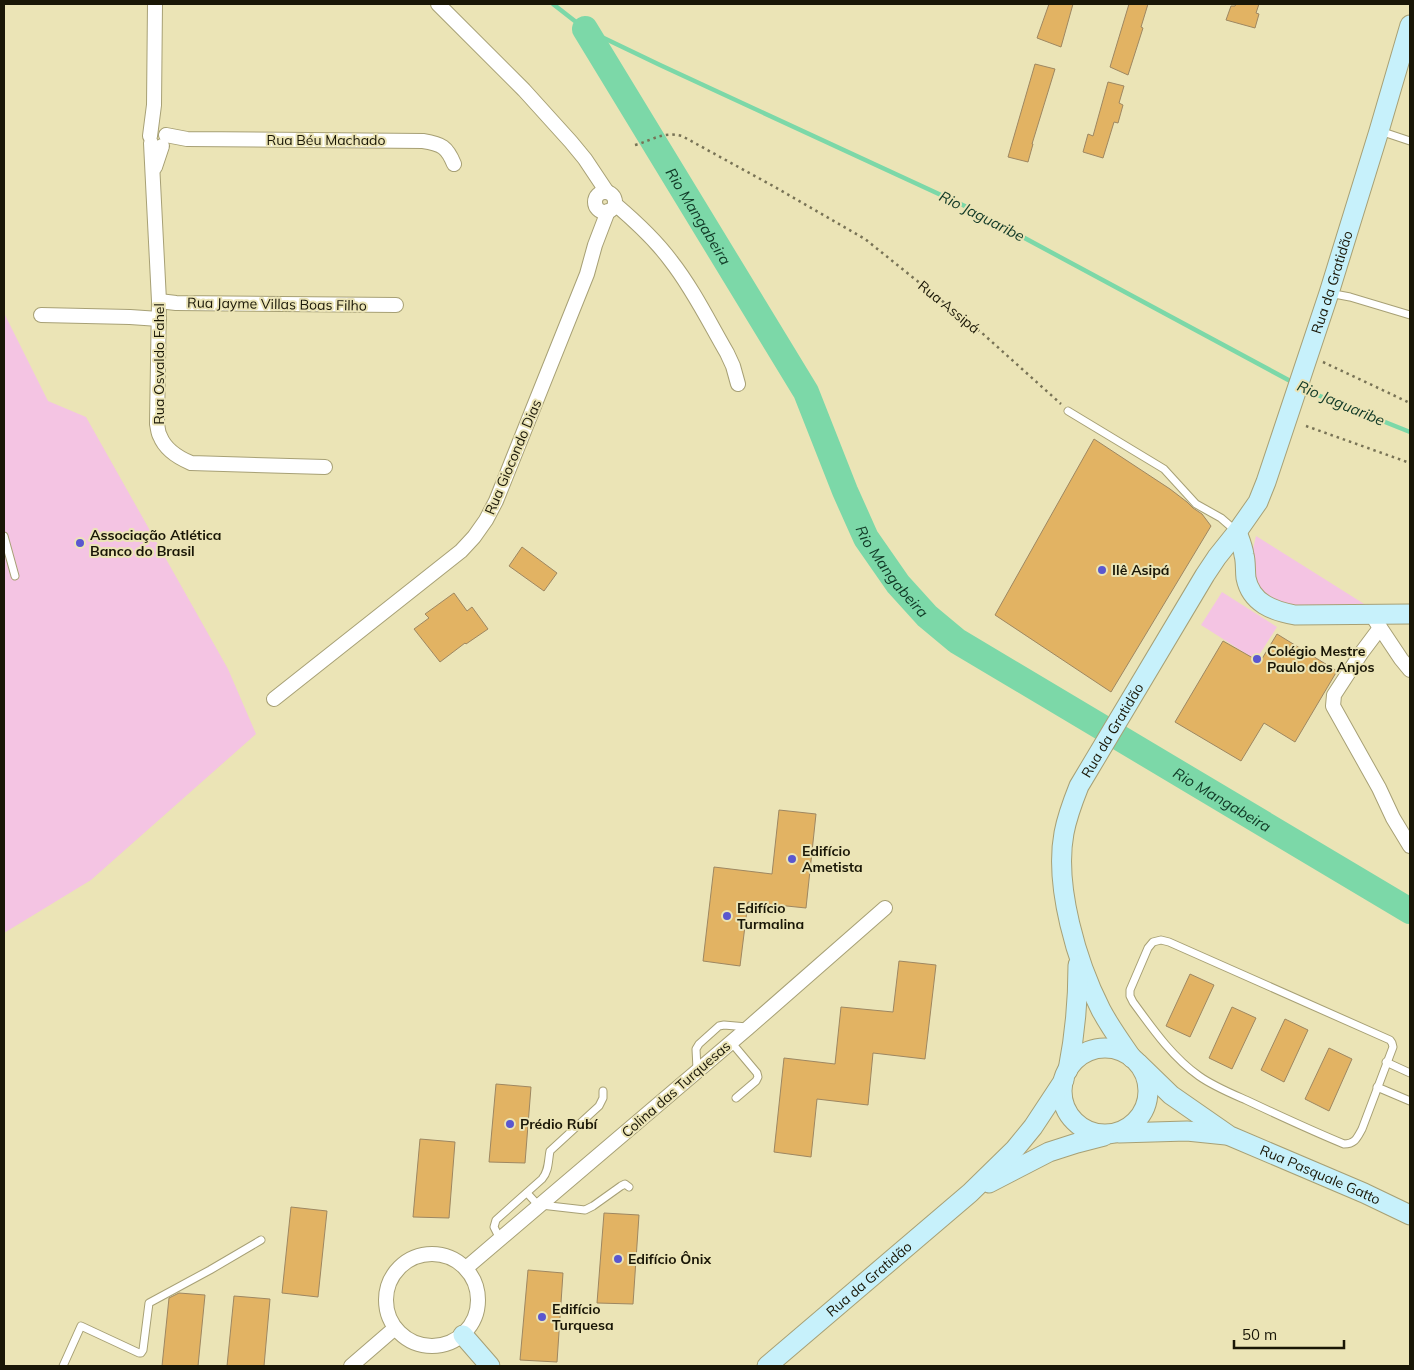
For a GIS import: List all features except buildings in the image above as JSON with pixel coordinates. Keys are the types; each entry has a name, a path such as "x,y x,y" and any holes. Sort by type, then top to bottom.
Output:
{"street":[{"name":"Rua Osvaldo Fahel","path":"155,4 154,105 159,139 153,175 159,301 157,424 160,437 168,449 191,463 325,467"},
{"name":"Rua Giocondo Dias","path":"274,699 461,551 474,537 486,520 506,480 587,274 595,245 604,202 585,159 524,90 438,4"},
{"name":"Rua da Gratidão","path":"1135,1061 1100,1009 1077,952 1063,883 1062,858 1064,834 1070,808 1079,786 1096,756 1205,575 1258,502 1329,293 1410,25"},
{"name":"Rua Béu Machado","path":"159,139 423,141 442,146 449,152 454,164"},
{"path":"604,202 641,226 671,260 727,353 738,384"},
{"name":"Rua Jayme Villas Boas Filho","path":"159,301 176,303 396,305"},
{"path":"41,315 158,319"},
{"path":"1245,556 1258,502"},
{"path":"1237,532 1245,556 1246,579 1252,594 1270,608 1279,612 1376,622 1410,614"},
{"path":"1376,622 1410,670"},
{"path":"1376,622 1362,652 1334,695 1333,706 1410,846"},
{"name":"Colina das Turquesas","path":"466,1268 748,1028 885,908"},
{"name":"Rua da Gratidão","path":"767,1366 970,1193 1015,1149 1033,1127 1066,1075 1077,1014 1077,952"},
{"path":"1109,1048 1122,1052 1135,1061 1145,1076 1148,1090 1146,1105 1139,1118 1128,1128 1112,1134 1097,1134 1076,1123 1068,1114 1062,1091 1066,1075 1075,1061 1085,1053 1109,1048"},
{"name":"Rua Pasquale Gatto","path":"1135,1061 1170,1095 1230,1136 1364,1193 1410,1215"},
{"name":"Rua Pasquale Gatto","path":"1112,1134 1187,1131 1230,1136"},
{"name":"Rua da Gratidão","path":"970,1193 1049,1152 1112,1134"},
{"path":"424,1254 446,1256 454,1259 466,1268 478,1290 479,1302 474,1320 463,1335 450,1343 435,1347 420,1345 406,1339 395,1328 388,1314 386,1298 389,1283 397,1270 409,1260 424,1254"},
{"path":"351,1366 395,1328"},
{"path":"463,1335 490,1366"}],"lane":[{"path":"1379,131 1410,141"},
{"path":"1329,293 1350,297 1410,315"},
{"path":"1068,411 1164,469 1196,504 1221,518 1237,532"},
{"path":"4,536 15,576"},
{"path":"1161,940 1169,942 1382,1035 1390,1040 1393,1047 1386,1062 1362,1129 1355,1142 1344,1144 1302,1127 1198,1076 1163,1041 1133,1002 1130,990 1148,948 1153,942 1161,940"},
{"path":"698,1070 696,1049 719,1026 748,1028"},
{"path":"731,1042 757,1073 758,1077 756,1081 736,1098"},
{"path":"1386,1062 1410,1073"},
{"path":"1377,1087 1410,1100"},
{"path":"500,1239 494,1227 496,1220 546,1175 550,1151 600,1106 603,1091"},
{"path":"527,1193 540,1205 584,1210 593,1206 621,1186 625,1184 629,1187"},
{"path":"66,1365 81,1326 141,1353 149,1302 210,1270 260,1240"}],"path":[{"name":"Rua Assipá","path":"635,145 662,135 673,133 682,136 865,239 982,333 1068,411"},
{"path":"1306,357 1410,403"},
{"path":"1306,426 1410,462"}],"shaded area":[{"name":"Associação Atlética Banco do Brasil","path":"4,313 48,401 86,417 228,669 256,734 91,880 4,933"},
{"path":"1256,536 1369,607 1281,606 1266,597 1257,583 1252,569 1252,553"},
{"path":"1222,592 1277,627 1256,660 1201,625"}],"waterway":[{"name":"Rio Jaguaribe","path":"553,4 585,29 967,207 1294,383"},
{"name":"Rio Mangabeira","path":"585,29 806,392 845,491 866,538 898,584 927,616 957,641 1410,911"},
{"name":"Rio Jaguaribe","path":"1303,388 1410,432"}],"place":[{"name":"Associação Atlética Banco do Brasil","path":"80,543"},
{"name":"Ilê Asipá","path":"1102,570"},
{"name":"Colégio Mestre Paulo dos Anjos","path":"1257,659"},
{"name":"Edifício Ametista","path":"792,859"},
{"name":"Edifício Turmalina","path":"727,916"},
{"name":"Prédio Rubí","path":"510,1124"},
{"name":"Edifício Ônix","path":"618,1259"},
{"name":"Edifício Turquesa","path":"542,1317"}]}
